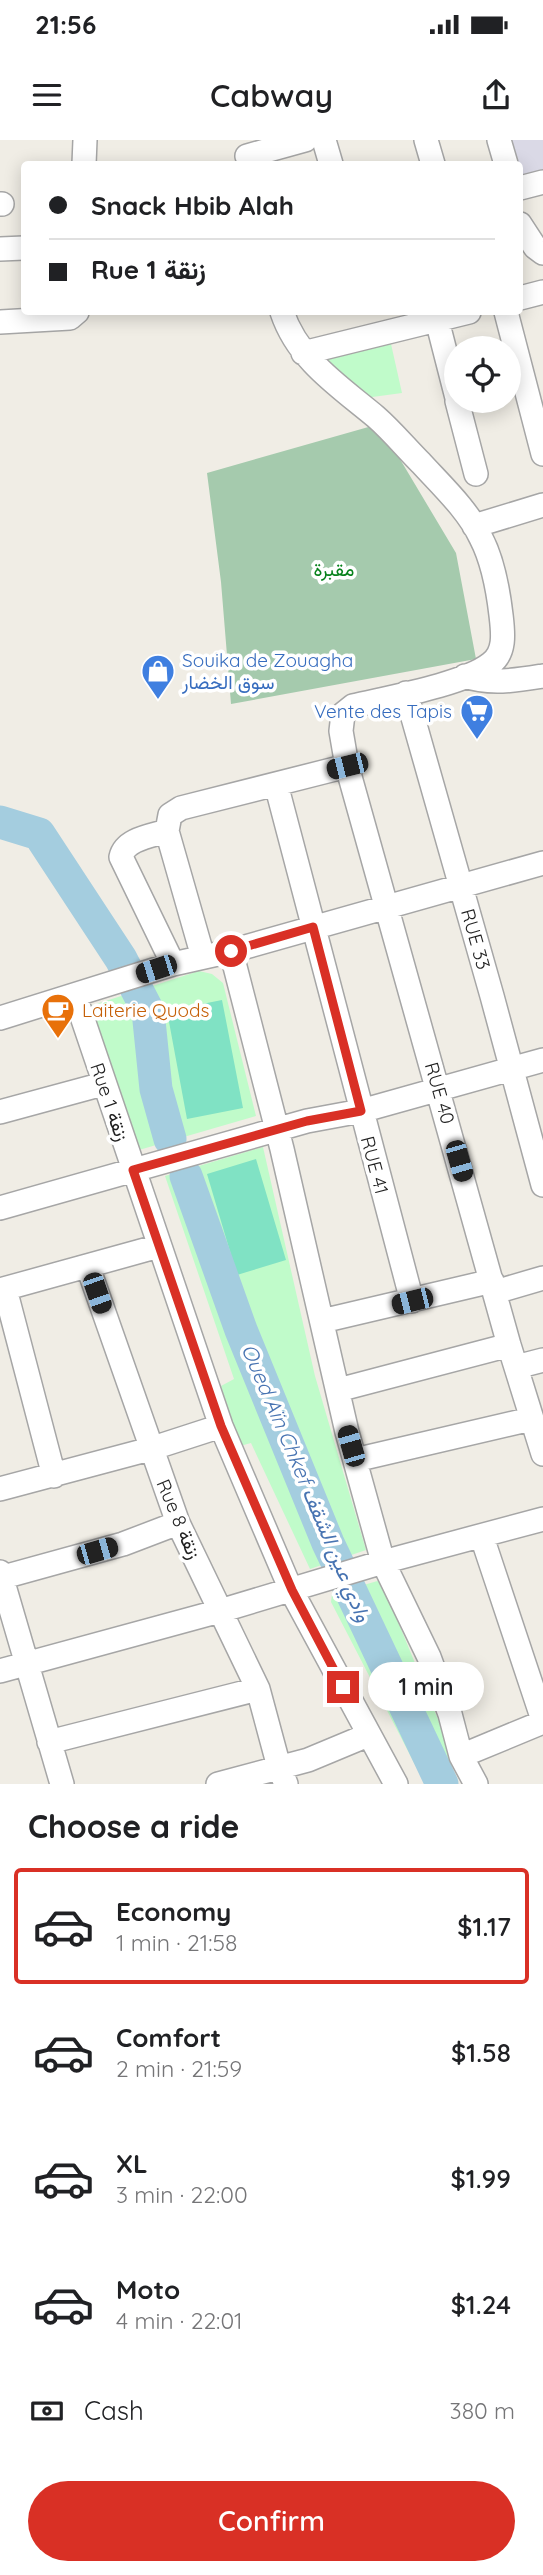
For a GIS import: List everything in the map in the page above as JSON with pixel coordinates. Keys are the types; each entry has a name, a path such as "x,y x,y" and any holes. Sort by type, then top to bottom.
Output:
{"street":[{"path":"84,161 85,140"},
{"path":"247,153 305,140"},
{"path":"324,140 330,161"},
{"path":"426,140 432,161"},
{"path":"499,140 502,161"},
{"path":"523,187 543,182"},
{"path":"523,230 543,253"},
{"path":"0,249 21,248"},
{"path":"523,297 543,292"},
{"path":"0,321 70,318 74,315"},
{"path":"283,315 292,337 303,353 340,390 393,433 450,495 482,538 498,596 503,636 499,655 492,663 465,676 406,693"},
{"path":"303,353 425,318 446,315"},
{"path":"507,315 543,454"},
{"path":"425,318 444,366"},
{"path":"461,413 477,474"},
{"path":"474,526 543,505"},
{"path":"465,676 474,680 496,681 543,676"},
{"name":"RUE 40","path":"406,693 353,706 343,714 341,731 347,766 531,1419 542,1445"},
{"name":"RUE 33","path":"406,693 543,1185"},
{"path":"203,957 167,831 170,815 181,808 347,766"},
{"name":"RUE 41","path":"276,785 412,1301"},
{"path":"164,966 121,856 123,849 129,844 167,831"},
{"path":"0,1018 164,966 231,951 543,863"},
{"path":"231,951 277,1130 355,1460 383,1562 429,1657 450,1714 461,1756 476,1784"},
{"name":"Rue 1 زنقة","path":"75,996 221,1426 292,1590 396,1784"},
{"path":"0,1208 277,1130 361,1111 543,1060"},
{"path":"0,1112 103,1084"},
{"path":"54,1476 2,1289 159,1245"},
{"name":"Rue 8 زنقة","path":"88,1267 178,1524 258,1689 283,1775"},
{"path":"322,1321 412,1301 543,1278"},
{"path":"338,1390 513,1356 543,1360"},
{"path":"355,1460 531,1419"},
{"path":"0,1489 150,1449 221,1426"},
{"path":"0,1671 220,1611 383,1562 543,1520"},
{"path":"62,1784 1,1576 123,1544 178,1524"},
{"path":"461,1756 543,1721 482,1537"},
{"path":"49,1742 258,1689"},
{"path":"218,1784 283,1775 368,1735"}],"green space":[{"path":"389,335 402,393 365,398 320,352"},
{"name":"مقبرة","path":"379,424 456,553 476,659 231,704 221,582 207,473"},
{"path":"199,971 212,974 223,983 256,1116 139,1150 90,1006"},
{"path":"222,1000 243,1108 187,1119 167,1011"},
{"path":"263,1147 315,1376 366,1550 310,1569 251,1443 240,1446 221,1386 234,1379 165,1176"},
{"path":"256,1159 286,1260 237,1275 207,1174"},
{"path":"381,1580 455,1761 450,1772 456,1784 425,1784 331,1602 332,1594"}],"shaded area":[{"path":"511,140 543,140 543,172 523,175 523,161 515,161"}],"waterway":[{"name":"Oued Aïn Chkef وادي عين الشقف","path":"0,822 39,834 121,959 148,1011 156,1089 170,1139"},
{"name":"Oued Aïn Chkef وادي عين الشقف","path":"186,1176 241,1330 328,1543 442,1784"}],"place":[{"name":"Souika de Zouagha سوق الخضار","path":"158,701"},
{"name":"Vente des Tapis","path":"477,741"},
{"name":"Laiterie Quods","path":"58,1040"}],"route":[{"path":"231,951 313,927 361,1111 307,1121 133,1170 221,1426 292,1590 343,1687"}]}
